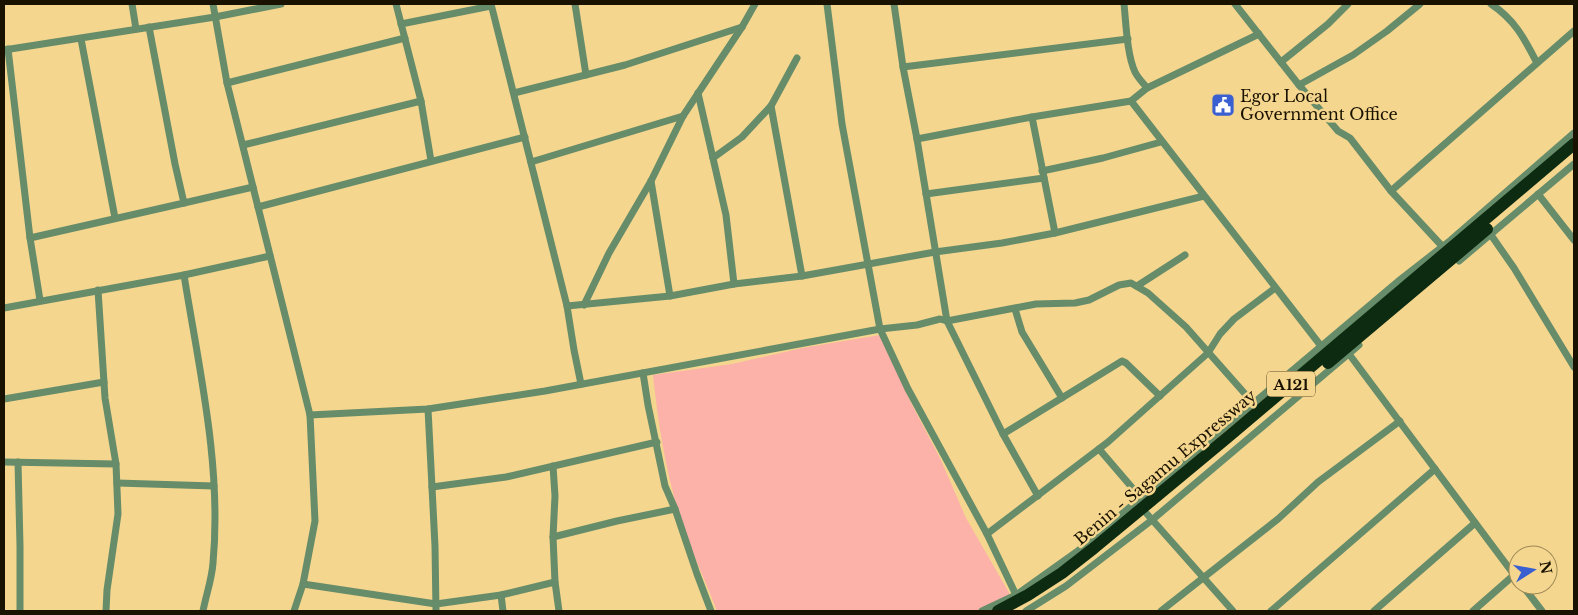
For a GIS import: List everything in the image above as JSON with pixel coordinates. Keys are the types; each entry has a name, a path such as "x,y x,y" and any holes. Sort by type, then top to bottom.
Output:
{"highway":[{"name":"Benin - Sagamu Expressway","path":"998,611 1028,595 1096,551 1574,144"},
{"name":"A121","path":"1015,611 1053,587 1096,551 1150,517 1574,154"}],"street":[{"path":"132,4 136,29"},
{"path":"213,4 227,83 310,415 315,521 303,584 294,611"},
{"path":"40,300 30,238 6,50 215,17 282,4"},
{"path":"396,4 421,101 431,161"},
{"path":"578,4 586,75"},
{"path":"584,304 609,253 651,181 683,116 742,27 755,4"},
{"path":"827,4 842,124 880,329 908,389 987,534 1016,595"},
{"path":"894,4 903,67 917,139 947,321 1003,434 1038,496"},
{"path":"1124,4 1133,66 1136,74 1147,88"},
{"path":"1235,4 1338,131 1350,138 1391,191 1442,246"},
{"path":"1281,62 1328,24 1348,4"},
{"path":"1299,85 1353,56 1420,4"},
{"path":"1491,4 1506,14 1516,26 1537,64"},
{"path":"401,24 491,5 567,306 581,384"},
{"path":"148,27 184,203"},
{"path":"514,93 625,65 742,27"},
{"path":"1391,191 1574,31"},
{"path":"917,139 1032,117 1131,101 1147,88 1259,34"},
{"path":"227,83 405,38"},
{"path":"81,39 115,218"},
{"path":"903,67 1128,39"},
{"path":"713,158 742,137 771,106 797,58"},
{"path":"698,93 726,215 734,284"},
{"path":"243,145 421,101"},
{"path":"1131,101 1161,142 1322,346"},
{"path":"771,106 802,276"},
{"path":"531,162 683,116"},
{"path":"1032,117 1055,233"},
{"path":"982,611 1016,595 1079,550 1574,133"},
{"path":"258,207 525,137"},
{"path":"926,194 1043,174 1161,142"},
{"path":"1026,611 1066,586 1349,354 1574,164"},
{"path":"651,181 670,296"},
{"path":"30,238 253,187"},
{"path":"1538,194 1574,240"},
{"path":"567,306 670,296 734,284 802,276 935,252 1002,243 1055,233 1204,196"},
{"path":"1491,234 1514,268 1574,367"},
{"path":"1137,286 1185,255"},
{"path":"4,308 184,275 270,256"},
{"path":"184,275 207,418 216,511 213,565 203,611"},
{"path":"310,415 428,410 643,373 880,329 917,325 940,319 947,321 1036,304 1075,303 1090,300 1119,285 1131,283 1148,292 1186,327 1254,404"},
{"path":"987,534 1099,449 1208,353 1220,334 1234,319 1275,288"},
{"path":"98,290 105,398 116,464 118,514 107,590 106,611"},
{"path":"1015,309 1022,332 1062,398"},
{"path":"1349,354 1508,566"},
{"path":"1003,434 1122,362 1126,363 1160,396"},
{"path":"643,373 665,486 711,611"},
{"path":"4,399 104,382"},
{"path":"428,410 436,546 436,608"},
{"path":"1161,611 1278,519 1318,482 1400,421"},
{"path":"432,487 506,477 657,442"},
{"path":"1099,449 1141,498"},
{"path":"4,462 116,464"},
{"path":"18,462 20,611"},
{"path":"553,466 555,496 553,537 555,582 559,611"},
{"path":"1271,611 1435,469"},
{"path":"117,483 214,486"},
{"path":"553,537 675,509"},
{"path":"1150,517 1233,611"},
{"path":"1374,611 1476,523"},
{"path":"303,584 436,608 555,582"},
{"path":"1473,611 1508,583"},
{"path":"501,595 503,611"},
{"path":"1529,595 1539,610"}],"shaded area":[{"path":"880,335 910,401 940,458 966,518 1012,598 989,611 717,611 688,540 675,500 661,438 653,375 732,364 802,348"}],"place":[{"name":"Egor Local Government Office","path":"1223,105"}]}
